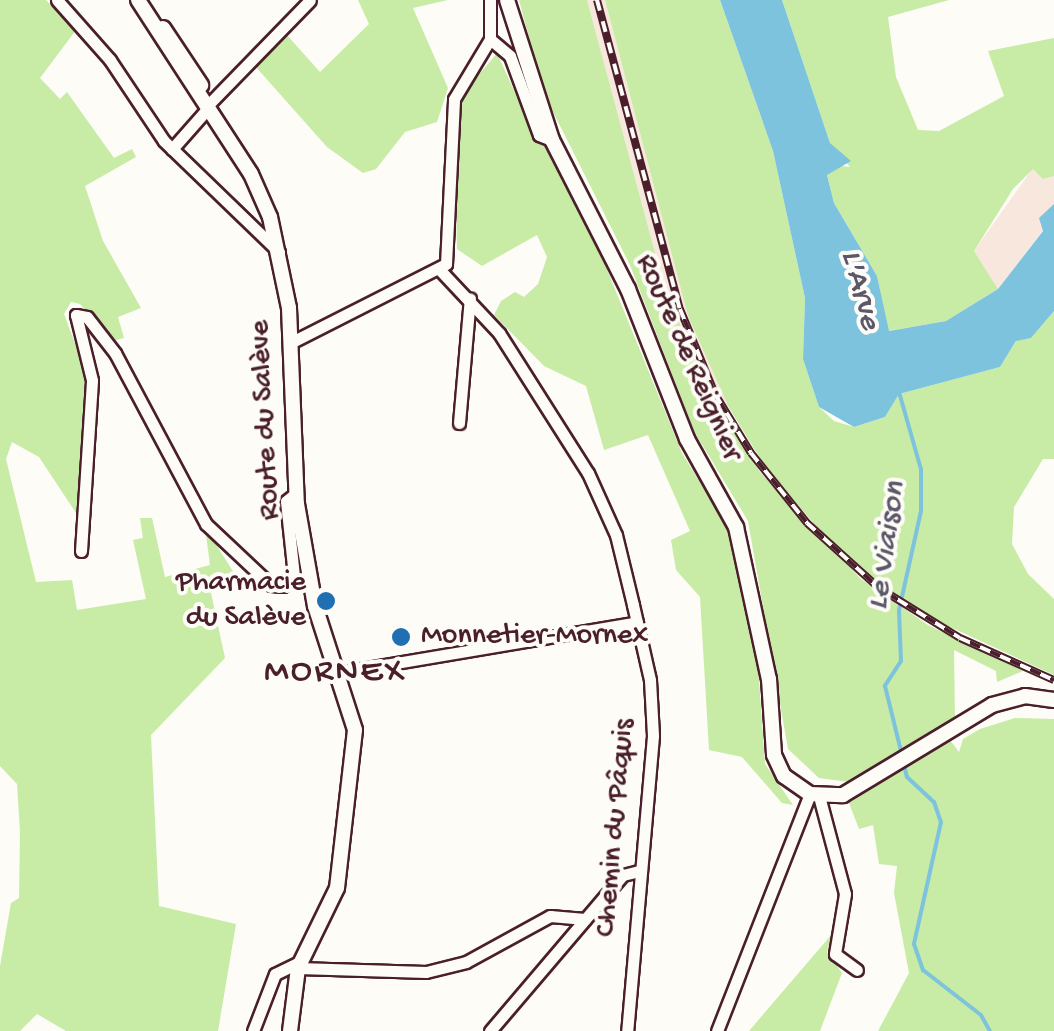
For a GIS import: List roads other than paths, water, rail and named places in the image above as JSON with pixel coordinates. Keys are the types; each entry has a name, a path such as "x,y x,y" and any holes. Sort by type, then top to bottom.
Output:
{"main road":[{"name":"Route de Reignier","path":"507,0 552,140 628,290 694,453 736,527 769,679 774,755 790,782 815,795"},
{"name":"Route du Salève","path":"140,4 179,48 208,106 258,187 279,252 290,343 296,494 313,597 355,730 351,798 332,906 299,965 290,1031"},
{"path":"815,795 836,797 1014,697 1054,700"}],"street":[{"path":"58,0 172,150 279,252"},
{"path":"172,150 208,106 310,0"},
{"path":"290,343 439,269 451,241 454,99 490,39 490,0"},
{"path":"490,39 510,56 539,134 552,140"},
{"name":"Chemin du Pâquis","path":"439,269 470,298 508,346 599,494 638,622 653,736 627,1031"},
{"path":"459,423 470,298"},
{"path":"81,551 92,391 76,315 87,317 115,352 206,524 271,586 283,586 294,576 286,502 296,494"},
{"path":"336,673 638,622"},
{"path":"815,795 845,894 835,954 857,970"},
{"path":"717,1031 815,795"},
{"path":"490,1031 623,874 639,871"},
{"path":"253,1031 276,974 299,965 426,972 466,962 550,916 585,919"}],"water":[{"name":"L'Arve","path":"720,0 782,0 830,143 851,161 827,175 834,203 877,276 889,331 946,321 998,289 1043,231 1039,218 1054,204 1054,311 1031,338 1016,341 1000,367 899,394 885,417 854,427 819,407 803,359 805,298 773,151"}],"waterway":[{"name":"Le Viaison","path":"899,392 921,469 921,511 899,610 901,661 885,686 902,755"},
{"name":"Le Viaison","path":"904,765 907,777 934,802 941,822 914,944 923,970 981,1015 990,1031"}],"railway":[{"path":"597,0 680,309 715,394 751,453 807,523 879,588 960,638 1054,680"}],"place":[{"name":"Pharmacie du Salève","path":"326,601"},
{"name":"Monnetier-Mornex","path":"401,637"}],"district":[{"name":"MORNEX","path":"335,673"}]}
